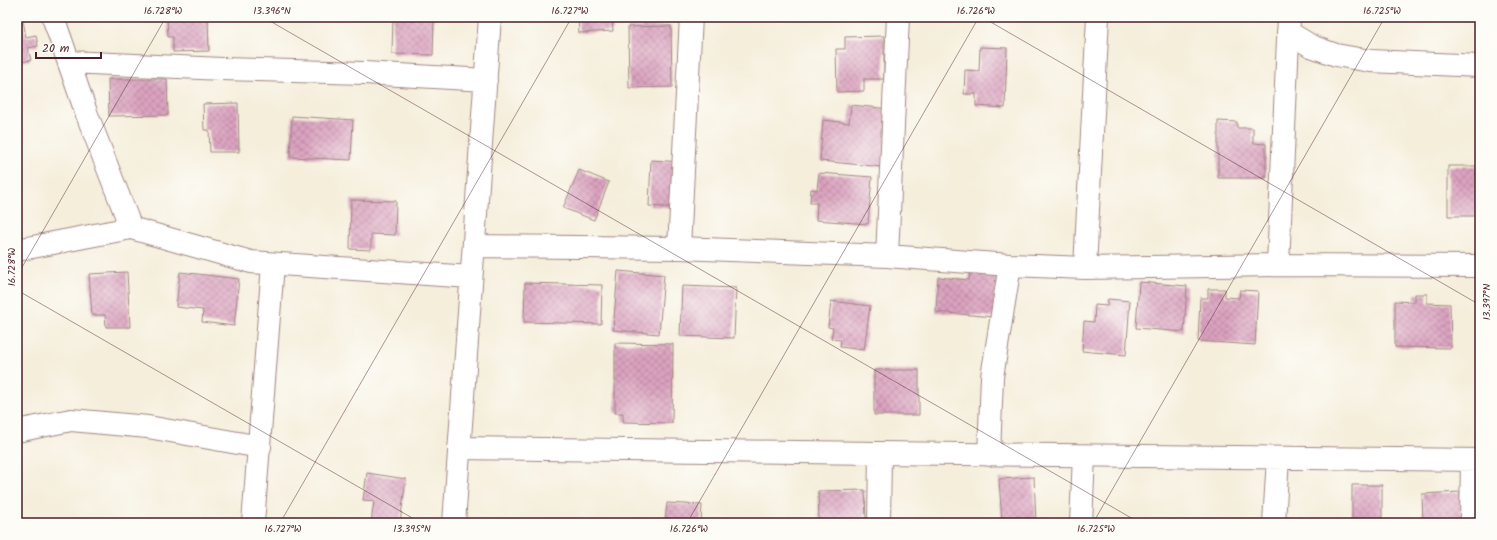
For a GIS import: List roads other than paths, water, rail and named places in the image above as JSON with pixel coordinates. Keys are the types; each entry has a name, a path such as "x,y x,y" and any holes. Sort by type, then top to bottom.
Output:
{"street":[{"path":"53,17 86,112 131,228"},
{"path":"454,523 490,17"},
{"path":"679,248 691,17"},
{"path":"887,256 898,17"},
{"path":"1085,268 1098,17"},
{"path":"1278,265 1288,24"},
{"path":"1288,24 1311,46 1336,55 1370,61 1480,66"},
{"path":"69,62 222,69 364,73 486,80"},
{"path":"17,250 131,228 251,262 471,277"},
{"path":"474,246 679,248 887,256 1010,265 1085,268 1278,265 1480,266"},
{"path":"253,523 273,264"},
{"path":"989,455 992,377 1010,265"},
{"path":"17,431 71,420 148,426 260,446"},
{"path":"459,448 1476,460 1471,523"},
{"path":"879,523 880,453"},
{"path":"1081,523 1084,456"},
{"path":"1274,523 1278,458"}]}
